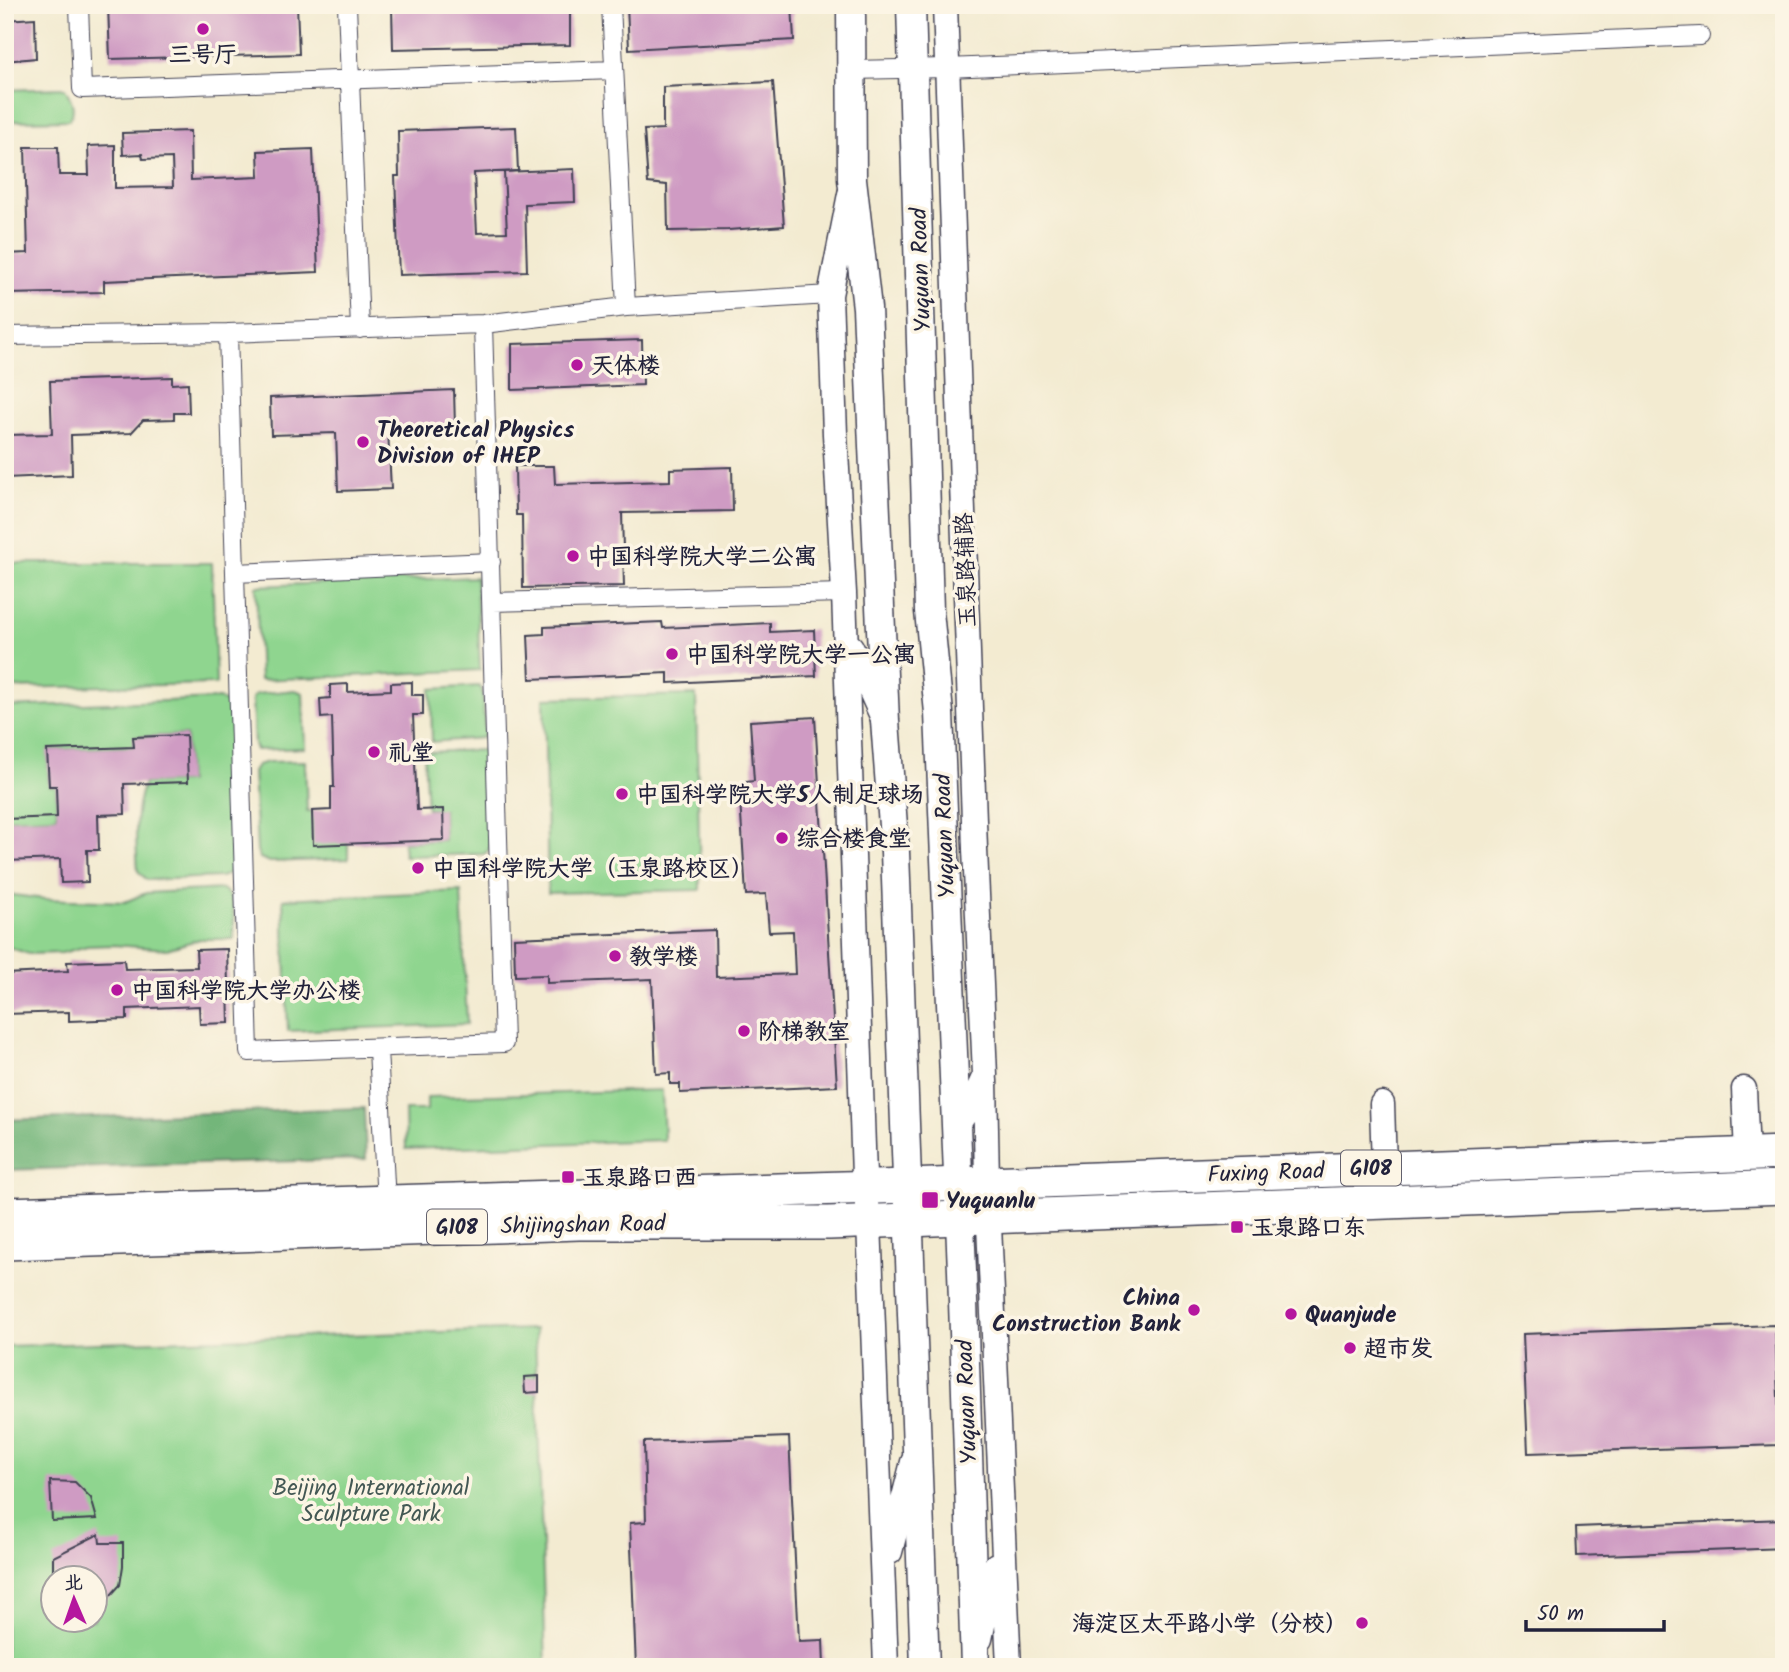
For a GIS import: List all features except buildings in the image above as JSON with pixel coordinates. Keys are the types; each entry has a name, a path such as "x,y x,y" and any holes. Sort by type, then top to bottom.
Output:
{"highway":[{"name":"Fuxing Road","path":"973,1182 1784,1153"},
{"name":"G108","path":"908,1186 973,1182"},
{"name":"Shijingshan Road","path":"5,1214 908,1186"},
{"name":"Fuxing Road","path":"974,1218 1784,1187"},
{"name":"G108","path":"910,1220 974,1218"},
{"name":"Shijingshan Road","path":"5,1243 565,1223 910,1220"}],"main road":[{"path":"851,5 852,179 867,308 885,722 896,866 925,1667"},
{"name":"Yuquan Road","path":"911,5 929,611 939,713 956,1128 973,1182 975,1663"}],"street":[{"path":"79,5 82,89 614,70"},
{"path":"348,5 360,328"},
{"path":"611,5 626,307"},
{"name":"玉泉路辅路","path":"945,5 985,1075 974,1100 956,1128"},
{"path":"851,70 1700,36"},
{"path":"852,179 830,295 886,1667"},
{"path":"5,336 228,333 483,324 626,307 830,295"},
{"path":"228,333 249,1052 377,1049 504,1043 483,324"},
{"path":"235,573 491,562"},
{"path":"493,603 844,593"},
{"path":"845,634 885,722"},
{"path":"377,1049 386,1203"},
{"name":"Yuquan Road","path":"973,1182 985,1075"},
{"path":"1744,1089 1747,1154"},
{"path":"1382,1104 1384,1167"},
{"name":"Yuquan Road","path":"974,1218 1003,1534 1009,1667"},
{"path":"883,1578 918,1444"},
{"path":"975,1663 1003,1534"}],"green space":[{"path":"65,88 73,108 69,120 13,121 6,132 8,186 5,191 5,90"},
{"path":"5,563 212,563 216,684 5,688"},
{"path":"476,577 480,670 260,680 256,586"},
{"path":"479,686 482,690 485,733 482,738 432,742 431,689"},
{"path":"295,690 303,693 305,748 256,750 252,698 257,694"},
{"name":"中国科学院大学5人制足球场","path":"696,695 700,890 548,893 544,698"},
{"path":"219,699 229,704 233,714 232,866 229,874 220,877 147,880 138,871 137,816 144,783 188,782 186,735 134,737 134,747 48,750 49,786 56,786 57,817 5,819 5,707"},
{"path":"486,750 491,839 489,850 484,854 404,856 403,842 444,840 443,809 427,809 424,752"},
{"path":"305,761 307,811 312,811 348,844 348,859 270,862 260,858 257,851 253,771 257,765 268,762"},
{"path":"223,889 232,905 234,939 200,939 167,949 87,946 62,953 29,954 5,946 5,894 44,899 125,902 146,893"},
{"path":"461,891 467,1024 288,1031 283,899"},
{"path":"662,1090 664,1140 406,1149 405,1110 427,1110 427,1097"},
{"path":"364,1108 366,1159 5,1170 5,1120"},
{"name":"Beijing International Sculpture Park","path":"535,1329 546,1667 5,1667 5,1346"}],"place":[{"name":"三号厅","path":"203,29"},
{"name":"天体楼","path":"577,365"},
{"name":"Theoretical Physics Division of IHEP","path":"363,442"},
{"name":"中国科学院大学二公寓","path":"573,556"},
{"name":"中国科学院大学一公寓","path":"672,654"},
{"name":"礼堂","path":"374,752"},
{"name":"中国科学院大学5人制足球场","path":"622,794"},
{"name":"综合楼食堂","path":"782,838"},
{"name":"中国科学院大学（玉泉路校区）","path":"418,868"},
{"name":"教学楼","path":"615,956"},
{"name":"中国科学院大学办公楼","path":"117,990"},
{"name":"阶梯教室","path":"744,1031"},
{"name":"玉泉路口西","path":"568,1177"},
{"name":"Yuquanlu","path":"930,1200"},
{"name":"玉泉路口东","path":"1237,1227"},
{"name":"China Construction Bank","path":"1194,1310"},
{"name":"Quanjude","path":"1291,1314"},
{"name":"超市发","path":"1350,1348"},
{"name":"海淀区太平路小学（分校）","path":"1362,1623"}]}
